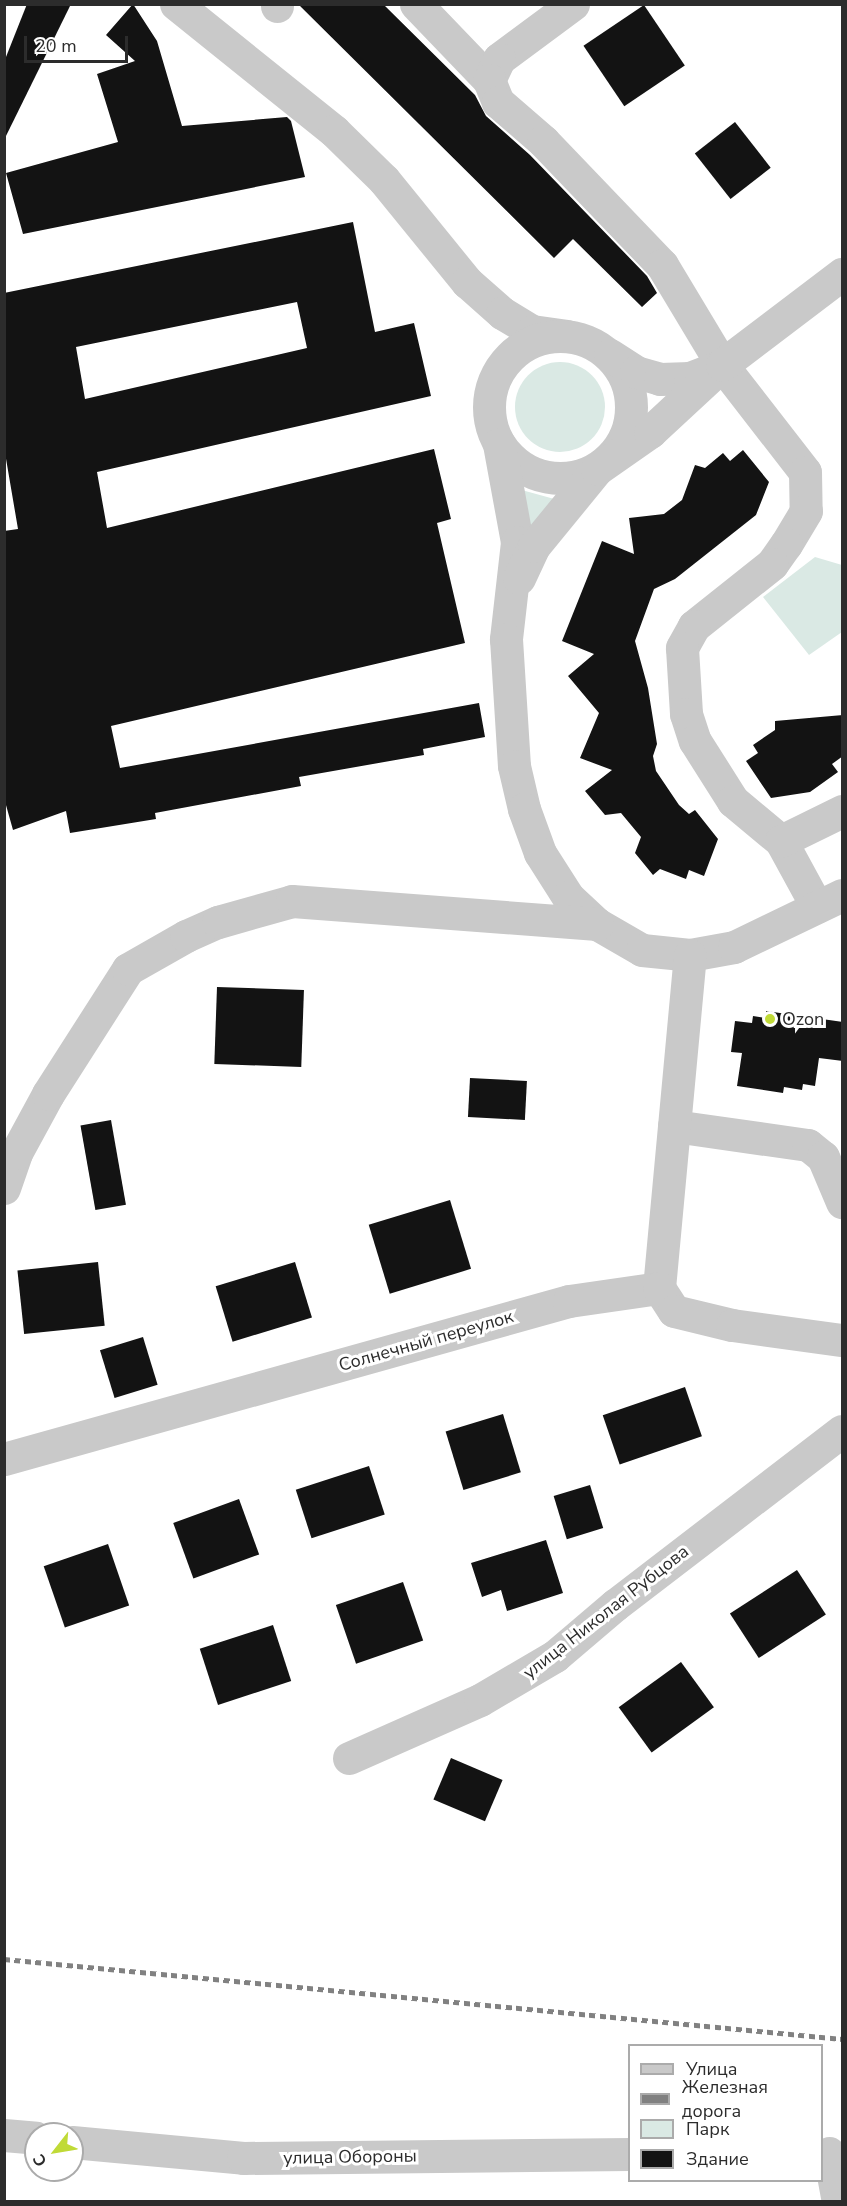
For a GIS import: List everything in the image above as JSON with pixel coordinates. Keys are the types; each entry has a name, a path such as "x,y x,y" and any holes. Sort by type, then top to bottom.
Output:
{"street":[{"path":"176,4 334,131 384,180 467,282 502,313 532,331 568,336 589,342 636,372 660,379 690,378 722,365"},
{"path":"416,4 489,80 498,102 543,141 662,266 722,365 804,472 806,511 772,564 694,626 682,648 686,714 695,741 734,801 782,841 830,901 734,947 690,955 642,950 597,924 568,897 540,853 524,809 514,766 506,639 518,542 499,444 490,412 497,352 488,321 467,282"},
{"path":"489,80 499,59 573,4"},
{"path":"499,444 513,461 532,473 554,478 576,477 597,469 650,432 722,365 843,274"},
{"path":"495,379 507,360 524,345 545,337 568,336"},
{"path":"512,591 534,546 597,469 620,446 632,414 630,392 622,371 608,354"},
{"path":"782,841 843,811"},
{"path":"4,1188 10,1154 128,969 218,922 292,901 597,924"},
{"path":"690,955 659,1288 674,1311 732,1325 843,1340"},
{"path":"674,1126 808,1145 823,1157 843,1202"},
{"name":"Солнечный переулок","path":"4,1459 569,1301 659,1288"},
{"name":"улица Николая Рубцова","path":"349,1758 480,1700 555,1656 615,1605 843,1431"},
{"path":"4,2135 24,2137"},
{"name":"улица Обороны","path":"84,2143 243,2158 628,2154"},
{"path":"831,2153 838,2202"}],"green space":[{"path":"560,362 577,365 592,375 602,390 605,407 602,424 592,439 577,449 560,452 543,449 528,439 518,424 515,407 518,390 528,375 543,365"},
{"path":"518,489 558,500 526,537"},
{"path":"815,557 842,565 842,632 809,655 763,597"}],"building":[{"path":"27,4 71,4 4,140 4,62"},
{"path":"133,4 157,41 182,126 287,117 291,121 305,177 23,234 6,173 118,142 97,74 135,61 106,35"},
{"path":"298,4 383,4 475,95 486,116 530,155 647,276 657,293 642,307 573,239 554,258"},
{"path":"644,5 685,66 624,106 583,46"},
{"path":"735,122 771,168 731,199 695,153"},
{"path":"353,222 375,332 414,323 431,396 97,472 107,528 434,449 451,519 437,523 465,643 111,726 120,768 479,703 485,737 423,749 424,755 299,777 301,786 155,813 156,819 70,833 66,811 13,830 4,798 4,531 18,529 4,447 4,293","holes":["297,302 307,348 85,399 76,347"]},
{"path":"743,450 769,482 756,515 675,579 654,589 635,641 648,688 657,744 653,756 656,771 679,805 689,814 695,810 718,839 704,876 689,870 686,879 660,869 653,875 635,853 641,837 621,813 605,815 585,791 612,770 580,758 599,713 568,676 594,654 562,641 602,541 634,554 629,518 664,514 682,500 695,465 705,468 723,453 730,461"},
{"path":"843,715 843,756 832,764 838,772 810,792 771,798 746,761 758,753 753,745 775,730 775,721"},
{"path":"217,987 304,990 301,1067 214,1064"},
{"path":"766,1011 843,1022 843,1061 819,1058 815,1086 803,1084 802,1090 784,1087 783,1093 737,1086 742,1053 731,1052 735,1021 752,1023 753,1016 766,1018"},
{"path":"470,1078 527,1081 525,1120 468,1117"},
{"path":"111,1120 126,1205 95,1210 80,1125"},
{"path":"450,1200 471,1269 390,1294 369,1225"},
{"path":"98,1262 105,1326 24,1334 17,1270"},
{"path":"295,1262 312,1317 233,1342 216,1286"},
{"path":"143,1337 158,1385 115,1398 100,1350"},
{"path":"685,1387 702,1436 620,1464 603,1415"},
{"path":"503,1414 521,1472 463,1490 446,1432"},
{"path":"369,1466 385,1515 312,1538 296,1490"},
{"path":"590,1485 603,1528 567,1539 554,1496"},
{"path":"239,1499 259,1554 193,1578 173,1523"},
{"path":"546,1540 563,1593 507,1611 501,1590 482,1597 471,1563"},
{"path":"108,1544 129,1605 65,1628 44,1566"},
{"path":"797,1570 826,1614 759,1658 730,1614"},
{"path":"403,1582 423,1641 356,1664 336,1605"},
{"path":"273,1625 291,1681 218,1705 200,1649"},
{"path":"681,1662 714,1707 652,1753 619,1707"},
{"path":"451,1758 503,1780 485,1821 433,1799"}],"railway":[{"path":"4,1959 842,2039"}],"place":[{"name":"Ozon","path":"770,1019"}]}
